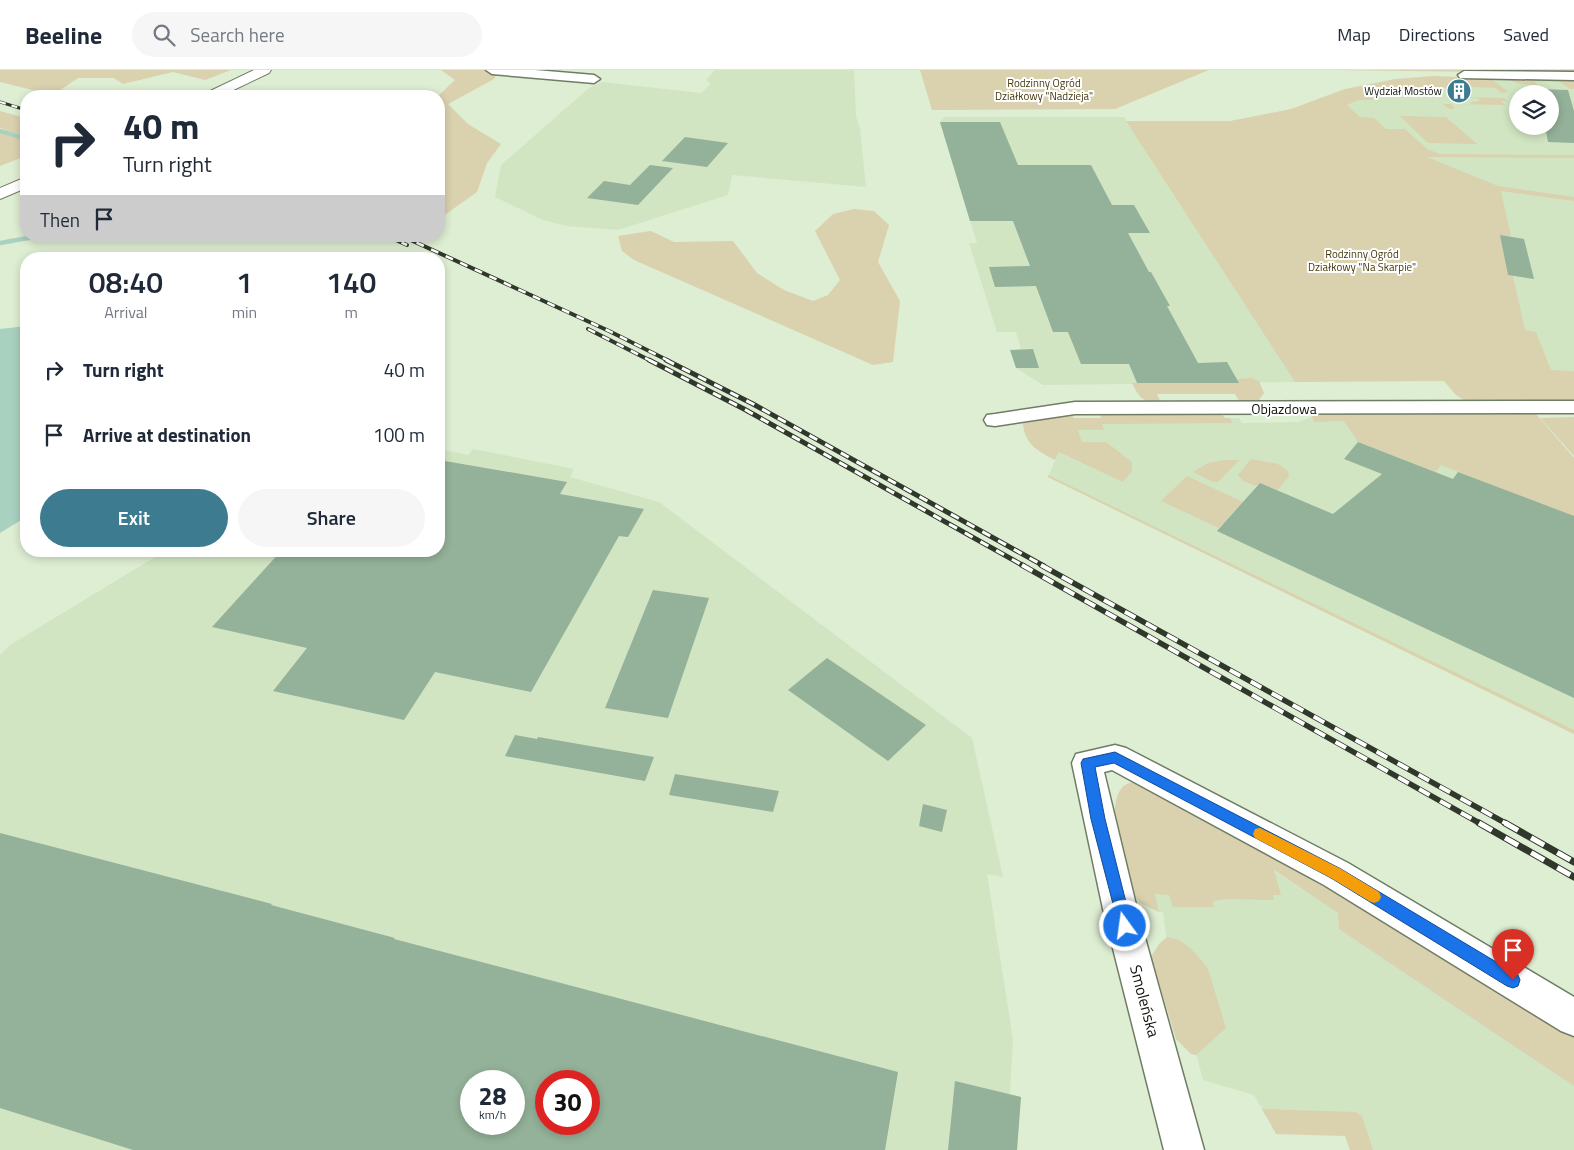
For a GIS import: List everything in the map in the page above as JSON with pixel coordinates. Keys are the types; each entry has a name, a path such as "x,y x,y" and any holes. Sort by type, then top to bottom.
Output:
{"street":[{"path":"223,90 264,70"},
{"path":"492,70 594,79"},
{"path":"1464,75 1574,76"},
{"path":"0,194 20,185"},
{"name":"Objazdowa","path":"995,420 1075,408 1574,407"},
{"name":"Smoleńska","path":"1184,1150 1098,819 1088,763 1115,757 1336,874 1574,1018"}],"shaded area":[{"path":"715,70 854,70 856,116 860,129 866,187 732,175 728,195 618,230 566,226 543,220 495,197 501,165 589,88 602,82 701,93 711,84 706,80"},
{"path":"1467,80 1574,80 1574,381 1527,381 1426,156 1337,104 1391,87"},
{"path":"944,117 1124,117 1295,382 1043,385 1016,368 1010,350 1021,349 1016,332 997,332 969,243 977,243 940,122"},
{"path":"20,327 20,521 0,533 0,329"},
{"path":"1311,417 1538,417 1574,458 1574,734 1048,477 1074,418 1239,418 1242,423 1299,422"},
{"path":"473,449 574,469 570,477 659,502 972,738 1003,877 987,874 1013,1039 1010,1094 1021,1097 1017,1150 0,1150 0,655 10,645 155,557 445,557 445,450 468,455"},
{"path":"1150,789 1574,1068 1574,1150 1360,1150 1351,1122 1267,1118 1254,1095 1203,1080 1167,943 1163,912 1159,912 1155,894"}],"green space":[{"path":"0,70 231,70 205,80 173,72 123,84 114,78 78,78 60,90 33,90 0,82"},
{"path":"441,70 499,70 494,79 448,104 468,124 501,144 487,163 477,192 445,215 444,90 455,80"},
{"name":"Rodzinny Ogród Działkowy \"Nadzieja\"","path":"920,70 1209,70 1115,109 932,110"},
{"path":"1332,70 1574,70 1574,73"},
{"name":"Rodzinny Ogród Działkowy \"Na Skarpie\"","path":"1433,76 1490,78 1509,92 1501,93 1496,88 1403,87 1411,95 1392,93 1396,97 1372,97 1374,100 1358,100 1347,105 1360,117 1374,118 1386,129 1405,129 1427,149 1440,154 1574,155 1574,158 1427,157 1498,186 1574,197 1574,201 1501,191 1511,237 1501,235 1508,275 1513,276 1525,330 1536,332 1551,370 1574,371 1574,401 1467,402 1456,395 1444,381 1295,382 1126,121 1230,121 1291,109 1345,89 1395,79"},
{"path":"1505,79 1574,79 1574,89 1570,89 1560,82 1534,81 1538,85 1520,84"},
{"path":"1465,97 1503,98 1508,101 1501,101 1505,105 1451,104 1470,104 1471,102 1481,101 1477,98"},
{"path":"1443,104 1451,104 1455,108 1450,109"},
{"path":"0,111 20,116 20,158 0,166 0,129 7,130 0,128"},
{"path":"1400,116 1446,117 1477,144 1428,143"},
{"path":"854,209 874,211 889,225 878,262 900,301 893,362 873,365 634,260 622,251 618,236 651,231 674,242 733,241 757,273 784,290 813,301 828,295 840,280 815,231 833,214"},
{"path":"1252,378 1259,381 1264,393 1259,400 1244,403 1239,401 1235,394 1157,394 1161,403 1150,402 1143,399 1137,393 1132,383 1238,383 1236,379"},
{"path":"1100,413 1221,413 1225,418 1230,418 1232,423 1102,424 1104,430 1078,430 1082,442 1106,442 1132,462 1132,471 1123,482 1059,452 1055,460 1049,457 1029,442 1024,430 1023,423 1071,414 1074,418 1101,418"},
{"path":"1311,414 1536,414 1574,458 1574,517 1441,465 1436,472 1358,442 1344,421 1314,422"},
{"path":"1574,417 1574,456 1540,418"},
{"path":"1251,459 1278,464 1288,471 1289,476 1278,490 1260,483 1256,486 1243,481 1238,475"},
{"path":"1239,460 1218,482 1213,482 1193,472 1208,463"},
{"path":"1048,475 1574,730 1574,734 1048,477"},
{"path":"1187,476 1243,502 1219,528 1161,501"},
{"path":"1136,782 1281,853 1574,1033 1574,1086 1339,929 1338,913 1274,870 1281,895 1273,895 1274,900 1226,899 1213,901 1214,907 1173,907 1169,895 1155,894 1159,912 1140,903 1133,894 1114,815 1117,798 1121,789 1125,785"},
{"path":"1167,937 1185,944 1196,953 1208,969 1226,1028 1196,1055 1191,1054 1176,1039 1151,957 1159,944"},
{"path":"1262,1109 1356,1112 1362,1116 1373,1150 1350,1150 1345,1136 1276,1134"}],"building":[{"path":"1559,90 1568,90 1574,111 1574,143 1548,142 1547,135 1559,135"},
{"path":"940,122 1000,122 1018,165 1091,165 1112,205 1134,205 1150,233 1128,233 1170,306 1167,306 1198,363 1227,362 1239,383 1137,383 1129,364 1081,364 1068,332 1053,332 1036,286 995,287 989,267 1030,266 1013,221 970,221"},
{"path":"685,137 728,143 707,167 662,161"},
{"path":"650,165 673,168 638,205 587,198 604,181 630,185"},
{"path":"1500,235 1524,239 1534,279 1508,275"},
{"path":"1033,349 1039,368 1016,368 1010,350"},
{"path":"1358,442 1453,479 1458,472 1574,516 1574,698 1217,531 1260,483 1333,514 1382,474 1344,459"},
{"path":"445,461 567,482 560,494 644,509 628,537 619,536 531,692 435,672 404,720 273,691 307,648 212,627 276,557 445,557"},
{"path":"653,590 709,598 668,718 605,708"},
{"path":"827,658 926,725 888,761 788,690"},
{"path":"515,735 537,739 538,737 654,757 645,781 505,756"},
{"path":"675,774 779,791 773,812 669,795"},
{"path":"923,804 947,810 942,832 919,826"},
{"path":"0,833 898,1072 885,1150 133,1150 0,1108"},
{"path":"955,1081 1021,1097 1017,1150 948,1150"}],"waterway":[{"path":"0,131 20,137"},
{"path":"0,243 20,239"}],"railway":[{"path":"0,102 20,108"},
{"path":"400,242 407,245"},
{"path":"415,242 437,252"},
{"path":"445,256 609,331 669,361"},
{"path":"588,329 651,361"},
{"path":"649,360 744,409 1024,566"},
{"path":"666,360 753,404 1044,566"},
{"path":"1022,565 1481,824"},
{"path":"1041,565 1507,824"},
{"path":"1479,823 1574,877"},
{"path":"1505,823 1574,862"}],"slow traffic":[{"path":"1260,834 1336,874 1374,897"}],"place":[{"name":"Wydział Mostów","path":"1459,91"}],"route":[{"path":"1125,926 1098,819 1088,763 1115,757 1336,874 1513,980"}]}
